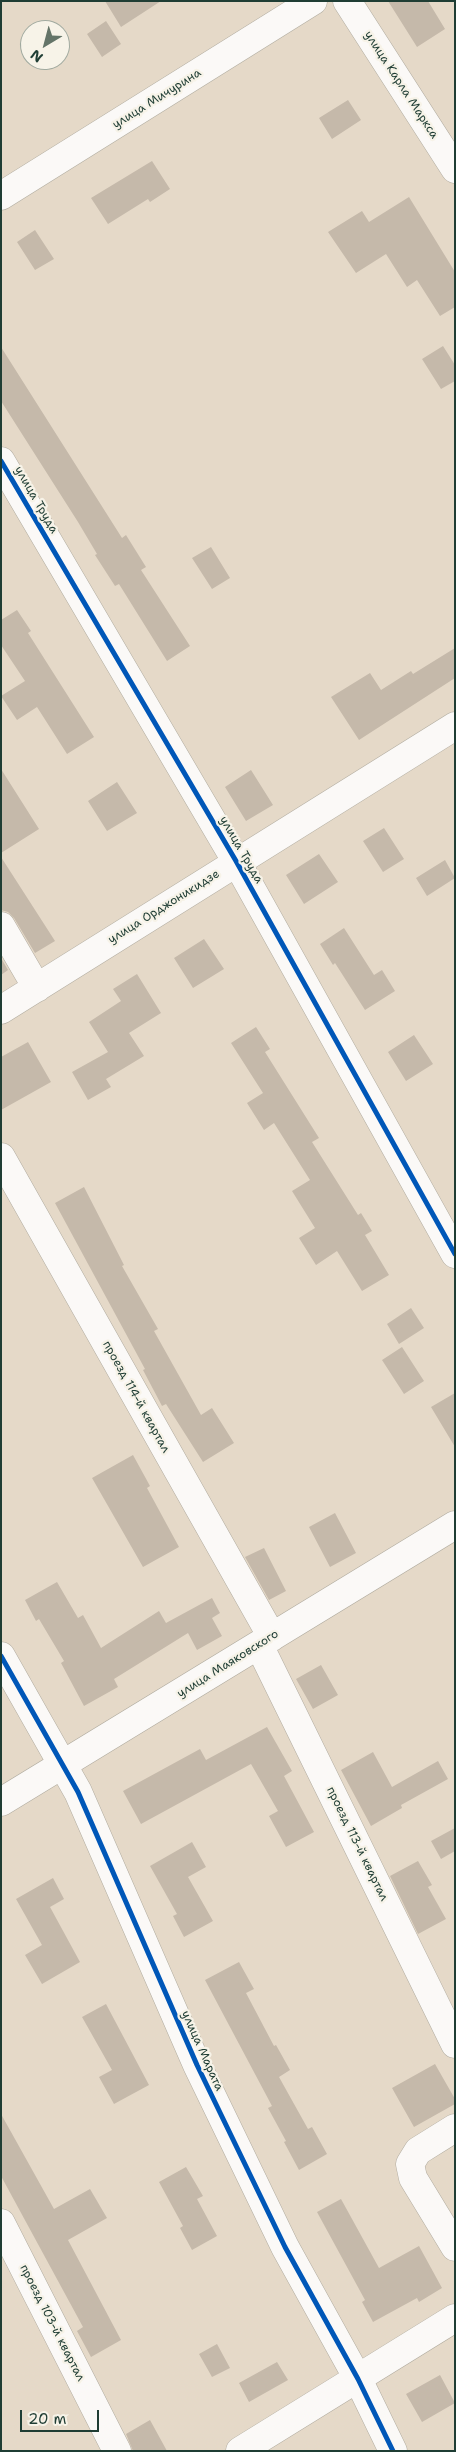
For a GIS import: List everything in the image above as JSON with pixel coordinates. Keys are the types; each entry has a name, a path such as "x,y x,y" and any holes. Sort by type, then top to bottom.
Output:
{"street":[{"name":"улица Мичурина","path":"1,196 312,1"},
{"name":"улица Карла Маркса","path":"347,1 455,169"},
{"name":"улица Труда","path":"1,461 236,861 455,1254"},
{"name":"улица Орджоникидзе","path":"1,1010 236,861 455,726"},
{"path":"1,926 37,988"},
{"name":"проезд 114-й квартал","path":"1,1157 265,1641"},
{"name":"улица Маяковского","path":"1,1802 63,1766 455,1525"},
{"name":"проезд 113-й квартал","path":"265,1641 455,2044"},
{"name":"улица Марата","path":"1,1656 78,1792 201,2074 285,2247 358,2379 393,2451"},
{"path":"455,2128 418,2151 410,2164 413,2178 455,2247"},
{"name":"проезд 103-й квартал","path":"1,2223 117,2451"},
{"path":"240,2451 455,2318"}],"building":[{"path":"105,1 161,1 121,27"},
{"path":"388,1 428,1 445,29 417,47"},
{"path":"106,21 121,44 102,57 87,34"},
{"path":"348,100 361,120 332,139 319,118"},
{"path":"152,161 170,189 150,202 148,199 108,224 91,198"},
{"path":"409,197 455,272 455,307 440,316 417,280 407,287 386,254 356,273 328,232 362,211 369,222"},
{"path":"35,230 54,259 35,270 17,242"},
{"path":"443,346 455,365 455,381 441,389 422,359"},
{"path":"1,347 122,538 126,535 146,567 141,570 190,646 167,661 119,584 115,586 95,555 97,554 78,522 1,401"},
{"path":"211,547 230,578 212,589 192,558"},
{"path":"17,610 31,631 28,633 94,737 67,754 37,707 17,720 1,696 25,681 1,645 1,620"},
{"path":"455,648 455,678 359,740 331,697 370,673 381,690 411,671 413,674"},
{"path":"1,769 39,829 1,853"},
{"path":"251,770 273,805 246,821 225,787"},
{"path":"117,782 137,813 107,831 88,801"},
{"path":"384,828 404,859 383,872 363,841"},
{"path":"319,854 338,882 304,904 286,875"},
{"path":"1,857 55,941 35,953 14,918 8,912 1,910"},
{"path":"445,860 455,878 427,896 416,878"},
{"path":"344,928 374,975 382,970 395,991 365,1010 335,963 333,965 320,944"},
{"path":"204,939 224,969 193,988 174,958"},
{"path":"1,958 8,970 1,975"},
{"path":"137,974 161,1013 129,1033 144,1056 106,1079 111,1087 88,1100 72,1072 108,1052 89,1022 121,1001 113,989"},
{"path":"256,1027 270,1049 265,1052 319,1138 312,1142 358,1215 361,1213 372,1231 365,1235 389,1275 362,1291 337,1251 316,1265 299,1238 315,1228 292,1191 310,1180 274,1123 264,1130 247,1103 263,1093 231,1043"},
{"path":"414,1035 433,1064 406,1081 388,1052"},
{"path":"28,1042 51,1082 1,1110 1,1057"},
{"path":"84,1187 124,1265 122,1266 158,1329 154,1331 201,1415 212,1408 234,1443 203,1462 166,1404 162,1406 143,1370 145,1369 55,1203"},
{"path":"411,1308 424,1328 399,1344 387,1324"},
{"path":"402,1347 424,1381 404,1394 382,1360"},
{"path":"455,1393 455,1447 431,1407"},
{"path":"133,1455 150,1486 147,1488 179,1547 143,1567 92,1478"},
{"path":"335,1513 356,1553 330,1567 309,1527"},
{"path":"264,1548 286,1591 269,1600 245,1557"},
{"path":"57,1582 78,1618 83,1615 101,1648 159,1611 166,1623 212,1598 220,1613 212,1618 222,1636 197,1650 188,1633 114,1679 118,1687 84,1706 61,1663 64,1661 39,1619 36,1621 25,1600"},
{"path":"321,1665 338,1695 313,1709 296,1679"},
{"path":"267,1727 292,1771 284,1776 314,1832 286,1847 269,1816 278,1811 251,1764 141,1824 123,1791 200,1749 206,1760"},
{"path":"373,1752 392,1787 438,1761 448,1779 401,1805 402,1808 371,1826 341,1770"},
{"path":"455,1828 455,1851 441,1859 431,1841"},
{"path":"192,1842 206,1867 188,1877 213,1921 184,1937 173,1916 177,1914 150,1866"},
{"path":"418,1861 432,1885 428,1887 446,1919 418,1934 390,1876"},
{"path":"53,1878 64,1899 50,1907 80,1962 42,1984 25,1955 42,1945 16,1899"},
{"path":"239,1962 254,1989 246,1993 274,2046 276,2045 290,2070 279,2077 308,2129 312,2127 327,2154 299,2170 268,2108 272,2106 205,1980"},
{"path":"106,2004 149,2085 114,2104 99,2077 112,2070 82,2017"},
{"path":"435,2064 455,2099 455,2104 414,2127 392,2088"},
{"path":"1,2114 54,2209 90,2189 107,2218 68,2240 121,2340 91,2357 77,2331 83,2327 1,2176"},
{"path":"186,2167 203,2196 197,2199 217,2236 192,2250 180,2228 183,2226 159,2182"},
{"path":"341,2199 379,2268 419,2246 442,2288 419,2302 417,2298 373,2322 362,2302 365,2300 317,2212"},
{"path":"217,2344 230,2368 212,2377 199,2354"},
{"path":"277,2362 288,2380 249,2402 239,2383"},
{"path":"440,2375 455,2403 422,2422 406,2394"},
{"path":"150,2420 167,2451 133,2451 126,2434"}],"cycle path":[{"path":"1,461 236,861 455,1254"},
{"path":"1,1656 78,1792 197,2065 285,2247 358,2379 393,2451"}]}
